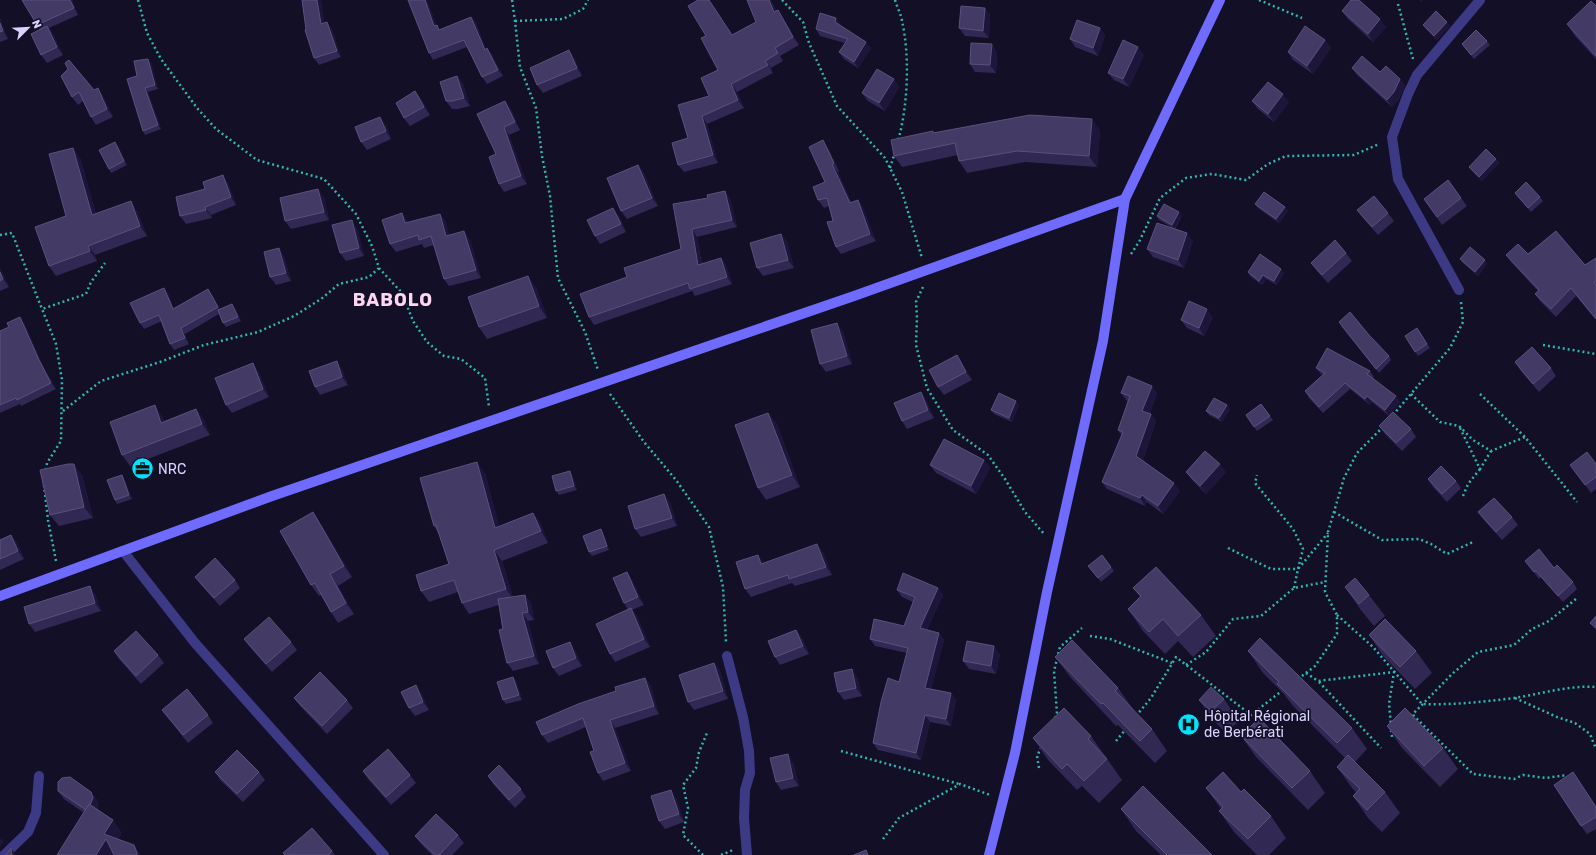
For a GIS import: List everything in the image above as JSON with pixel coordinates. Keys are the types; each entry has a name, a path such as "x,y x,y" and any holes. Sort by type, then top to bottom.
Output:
{"street":[{"path":"989,855 1015,753 1057,549 1103,341 1124,198 1220,0"},
{"path":"1459,290 1398,179 1392,137 1408,94 1417,75 1480,0"},
{"path":"0,596 272,496 926,270 1124,198"},
{"path":"123,551 195,643 384,855"},
{"path":"727,656 743,717 749,751 750,773 745,790 744,818 747,855"},
{"path":"4,855 28,832 36,813 39,776"}],"path":[{"path":"138,0 147,33 161,59 216,129 257,160 324,179 356,214 372,246 379,268 402,293 413,321 427,342 444,356 461,359 485,378 491,421"},
{"path":"512,0 520,67 536,108 542,156 550,196 558,278 585,332 602,383 644,442 676,480 709,526 723,587 727,656"},
{"path":"515,21 563,19 583,9 588,0"},
{"path":"782,0 803,22 809,43 837,106 885,158 902,192 926,270 922,289 916,302 918,318 916,345 927,388 953,430 988,455 1025,512 1057,549"},
{"path":"890,168 903,122 907,57 902,20 895,0"},
{"path":"1259,0 1302,18"},
{"path":"1398,4 1417,75"},
{"path":"1131,254 1139,242 1160,198 1186,178 1212,174 1246,180 1268,164 1286,156 1354,155 1392,137"},
{"path":"0,236 12,233 56,344 62,380 61,441 47,464 46,476"},
{"path":"42,309 86,294 91,282 105,263"},
{"path":"62,411 101,381 160,362 204,345 258,332 294,316 321,299 339,284 369,277 379,268"},
{"path":"1392,416 1450,348 1463,322 1459,290"},
{"path":"1543,345 1595,355"},
{"path":"1411,394 1440,422 1459,426 1473,440 1491,451"},
{"path":"1480,394 1525,438 1578,502"},
{"path":"1388,421 1357,453 1344,478 1328,532 1324,592 1337,615 1373,647 1422,704 1450,705 1596,687"},
{"path":"1459,426 1480,469"},
{"path":"1463,496 1468,484 1480,469 1491,451 1525,438"},
{"path":"1257,475 1255,483 1293,529 1303,548 1294,588"},
{"path":"45,482 44,488 48,520 59,575"},
{"path":"1334,512 1382,540 1419,539 1431,544 1447,554 1473,542"},
{"path":"1298,569 1328,532"},
{"path":"1228,548 1272,569 1298,569"},
{"path":"1186,664 1206,652 1233,619 1261,616 1294,588 1324,582"},
{"path":"1407,720 1452,674 1478,652 1514,645 1532,629 1549,622 1576,599"},
{"path":"1294,682 1315,666 1337,634 1337,615"},
{"path":"1054,721 1057,714 1054,671 1060,647 1082,628"},
{"path":"1090,636 1110,639 1172,663"},
{"path":"1136,716 1150,698 1176,657 1250,715 1287,687"},
{"path":"1318,681 1394,672"},
{"path":"1394,672 1389,704 1392,737 1397,732"},
{"path":"1306,673 1318,681 1381,748"},
{"path":"1514,698 1557,717 1575,723 1590,734 1596,749"},
{"path":"1412,715 1473,774 1514,779 1523,775 1546,778 1567,775"},
{"path":"1116,741 1131,722"},
{"path":"703,855 683,835 688,808 683,785 696,768 699,752 707,733"},
{"path":"1039,768 1037,756 1044,742"},
{"path":"841,751 960,784 1003,800"},
{"path":"883,839 899,818 960,784"}],"building":[{"path":"22,0 70,0 74,8 37,25"},
{"path":"302,0 317,0 321,24 327,22 337,51 314,58 305,30"},
{"path":"408,0 425,0 434,26 437,25 439,30 471,17 485,50 487,48 498,70 482,77 464,40 429,53"},
{"path":"698,0 709,0 732,35 756,22 747,0 769,0 774,12 778,10 793,37 775,48 778,53 765,61 768,65 731,84 738,100 702,116 713,155 678,165 672,143 688,138 678,105 709,96 701,78 718,70 701,38 706,36 688,6"},
{"path":"1351,0 1359,0 1380,19 1368,34 1342,11"},
{"path":"1591,1 1596,6 1596,56 1567,24"},
{"path":"961,6 985,8 983,31 959,28"},
{"path":"1436,11 1447,22 1434,36 1423,25"},
{"path":"820,13 836,18 835,22 866,42 854,62 839,52 848,39 816,29"},
{"path":"1077,20 1100,28 1093,48 1070,39"},
{"path":"0,23 3,31 0,32"},
{"path":"47,26 57,47 41,55 31,34"},
{"path":"1305,26 1325,40 1307,66 1288,52"},
{"path":"1476,30 1487,41 1471,55 1462,44"},
{"path":"1123,40 1138,47 1123,79 1108,73"},
{"path":"971,43 992,44 990,65 970,64"},
{"path":"569,50 577,68 537,85 530,68"},
{"path":"1362,56 1380,72 1386,66 1400,79 1394,92 1387,100 1352,68"},
{"path":"148,59 155,85 145,88 158,125 143,131 127,79 137,76 134,61"},
{"path":"69,60 94,90 98,88 107,109 91,117 79,92 72,97 61,76 68,69 65,63"},
{"path":"877,69 894,79 879,103 862,93"},
{"path":"457,76 464,98 446,101 440,82"},
{"path":"1268,82 1283,94 1268,114 1252,101"},
{"path":"415,91 424,107 404,118 396,103"},
{"path":"505,101 515,122 504,127 521,176 499,184 489,157 496,154 477,114"},
{"path":"1030,115 1092,119 1089,156 1017,151 959,161 955,143 894,156 891,140 933,131 933,133"},
{"path":"380,117 386,131 361,142 355,127"},
{"path":"823,140 850,203 858,200 870,234 836,247 827,222 833,221 827,198 818,200 813,187 825,182 809,147"},
{"path":"115,142 124,161 109,169 99,150"},
{"path":"73,148 92,215 131,201 140,226 88,246 90,251 49,266 35,227 66,216 49,154"},
{"path":"1486,149 1496,159 1479,177 1469,167"},
{"path":"638,165 652,198 621,211 607,178"},
{"path":"223,175 231,197 205,207 206,210 180,216 176,197 205,189 203,182"},
{"path":"1448,180 1461,198 1437,217 1424,199"},
{"path":"1526,182 1540,197 1528,208 1515,193"},
{"path":"318,189 324,212 285,221 280,198"},
{"path":"725,191 732,220 692,229 698,265 721,258 727,277 690,289 688,283 589,317 580,294 627,277 624,268 681,249 673,204 708,198 707,195"},
{"path":"1264,192 1285,207 1276,219 1255,204"},
{"path":"1374,196 1388,213 1372,227 1357,210"},
{"path":"1164,204 1179,212 1172,225 1157,216"},
{"path":"613,208 621,224 595,236 587,220"},
{"path":"402,213 405,223 440,214 446,236 464,231 476,270 444,279 431,236 419,240 418,235 390,244 382,220"},
{"path":"352,220 359,248 340,253 332,225"},
{"path":"1157,223 1187,233 1178,260 1147,249"},
{"path":"1556,231 1585,265 1596,258 1596,281 1594,282 1596,285 1596,319 1571,288 1551,309 1535,294 1539,290 1506,255 1518,244 1528,254"},
{"path":"781,234 788,260 757,268 750,243"},
{"path":"1335,240 1346,253 1322,275 1311,263"},
{"path":"1470,247 1485,260 1475,272 1460,259"},
{"path":"279,248 286,273 270,277 264,252"},
{"path":"1260,254 1281,269 1274,281 1263,275 1259,281 1248,272"},
{"path":"0,272 3,279 0,281"},
{"path":"528,276 539,306 479,327 468,297"},
{"path":"164,288 173,309 208,289 218,307 181,328 185,338 170,344 159,315 140,323 130,303"},
{"path":"1189,301 1207,309 1199,328 1181,320"},
{"path":"232,304 238,317 223,323 218,310"},
{"path":"1350,312 1389,356 1376,369 1339,322"},
{"path":"20,317 51,383 17,400 16,398 0,405 0,331 9,327 7,323"},
{"path":"837,323 847,356 820,364 811,330"},
{"path":"1417,328 1427,344 1415,352 1405,336"},
{"path":"1532,347 1551,368 1533,384 1515,362"},
{"path":"1327,348 1370,371 1367,374 1396,396 1385,410 1367,396 1365,399 1345,383 1319,407 1305,391 1325,373 1316,368"},
{"path":"957,355 966,372 938,387 929,370"},
{"path":"337,361 342,377 315,387 309,371"},
{"path":"253,363 263,389 226,405 215,378"},
{"path":"1128,376 1152,386 1142,411 1151,414 1136,456 1174,483 1158,506 1142,495 1140,498 1102,482 1123,432 1118,430 1130,396 1121,393"},
{"path":"921,392 928,410 902,421 894,403"},
{"path":"999,393 1016,401 1009,418 991,410"},
{"path":"1214,398 1227,405 1219,418 1206,411"},
{"path":"1261,404 1270,416 1254,427 1246,415"},
{"path":"155,405 161,423 196,409 202,424 122,455 110,422"},
{"path":"1393,412 1411,429 1396,443 1379,426"},
{"path":"768,413 792,475 758,488 735,425"},
{"path":"944,439 984,460 971,486 930,465"},
{"path":"1205,451 1220,464 1200,486 1186,472"},
{"path":"1587,452 1596,464 1596,477 1585,485 1570,465"},
{"path":"477,462 495,528 533,513 541,531 494,550 506,589 462,603 454,580 421,591 416,575 449,564 436,525 434,526 420,478"},
{"path":"74,464 84,507 50,515 40,470"},
{"path":"1441,466 1456,481 1442,494 1428,479"},
{"path":"570,471 574,486 556,491 552,476"},
{"path":"122,475 129,495 115,500 107,480"},
{"path":"664,494 672,518 635,529 628,506"},
{"path":"1494,498 1512,517 1496,532 1478,512"},
{"path":"313,512 344,566 330,574 346,603 331,612 315,583 311,585 280,531"},
{"path":"601,529 607,546 589,552 583,536"},
{"path":"11,535 18,551 0,559 0,540"},
{"path":"817,544 826,567 789,579 788,575 745,589 736,562 758,555 761,564"},
{"path":"1539,549 1554,568 1557,565 1573,582 1558,596 1525,561"},
{"path":"1102,555 1111,567 1098,578 1088,566"},
{"path":"215,558 235,580 214,598 195,577"},
{"path":"1156,567 1201,615 1178,636 1163,619 1149,632 1128,609 1141,596 1133,588"},
{"path":"627,572 638,597 624,603 613,578"},
{"path":"903,573 938,588 920,628 939,633 925,688 951,693 946,719 925,715 916,753 873,743 881,702 888,678 899,682 908,648 870,639 874,619 904,626 915,597 897,590"},
{"path":"1355,578 1369,595 1359,604 1345,587"},
{"path":"90,586 95,603 29,624 24,607"},
{"path":"525,595 528,612 522,613 534,656 507,663 499,630 503,629 498,599"},
{"path":"631,608 644,639 610,654 596,624"},
{"path":"1596,616 1596,628 1590,623"},
{"path":"269,617 291,642 266,664 244,639"},
{"path":"1385,619 1416,651 1400,667 1369,635"},
{"path":"796,630 803,646 775,657 768,641"},
{"path":"136,631 158,655 136,676 114,651"},
{"path":"1260,638 1352,728 1337,743 1277,684 1279,682 1248,651"},
{"path":"1072,640 1118,688 1115,691 1152,729 1140,741 1055,657"},
{"path":"967,641 994,646 991,666 963,661"},
{"path":"570,642 576,658 553,668 546,651"},
{"path":"714,663 723,691 688,702 679,675"},
{"path":"852,669 856,688 838,692 834,673"},
{"path":"320,672 347,700 322,726 294,698"},
{"path":"513,677 519,695 503,700 497,682"},
{"path":"645,678 654,706 610,720 625,763 598,773 590,752 594,751 583,718 542,735 536,722 578,704 616,691 615,687"},
{"path":"416,685 423,702 409,708 401,692"},
{"path":"1211,687 1224,699 1211,711 1199,700"},
{"path":"187,689 208,715 183,735 162,710"},
{"path":"1064,708 1091,736 1088,739 1107,759 1084,781 1067,764 1062,769 1033,738"},
{"path":"1405,708 1443,748 1424,766 1387,726"},
{"path":"1259,718 1310,771 1292,788 1241,736"},
{"path":"388,749 410,775 386,797 363,771"},
{"path":"237,750 259,772 237,794 215,772"},
{"path":"788,754 793,778 776,782 770,758"},
{"path":"1348,755 1385,792 1367,810 1353,796 1360,789 1337,767"},
{"path":"499,765 521,789 509,800 488,776"},
{"path":"1223,772 1241,792 1244,789 1271,816 1248,839 1219,811 1223,807 1206,788"},
{"path":"1573,772 1596,807 1596,817 1581,826 1554,785"},
{"path":"70,777 91,792 93,798 86,810 58,791 58,782 62,778"},
{"path":"1143,786 1212,855 1167,855 1121,809"},
{"path":"671,790 679,814 659,821 651,796"},
{"path":"89,804 113,820 104,834 134,845 137,855 114,855 106,839 96,855 57,855"},
{"path":"436,814 458,835 439,855 435,855 415,836"},
{"path":"312,828 332,851 328,855 285,855 283,853"},
{"path":"11,848 12,855 6,855"},
{"path":"866,850 868,855 854,855"}],"place":[{"name":"NRC","path":"143,469"},
{"name":"Hôpital Régional de Berbérati","path":"1189,724"}],"district":[{"name":"BABOLO","path":"393,300"}]}
